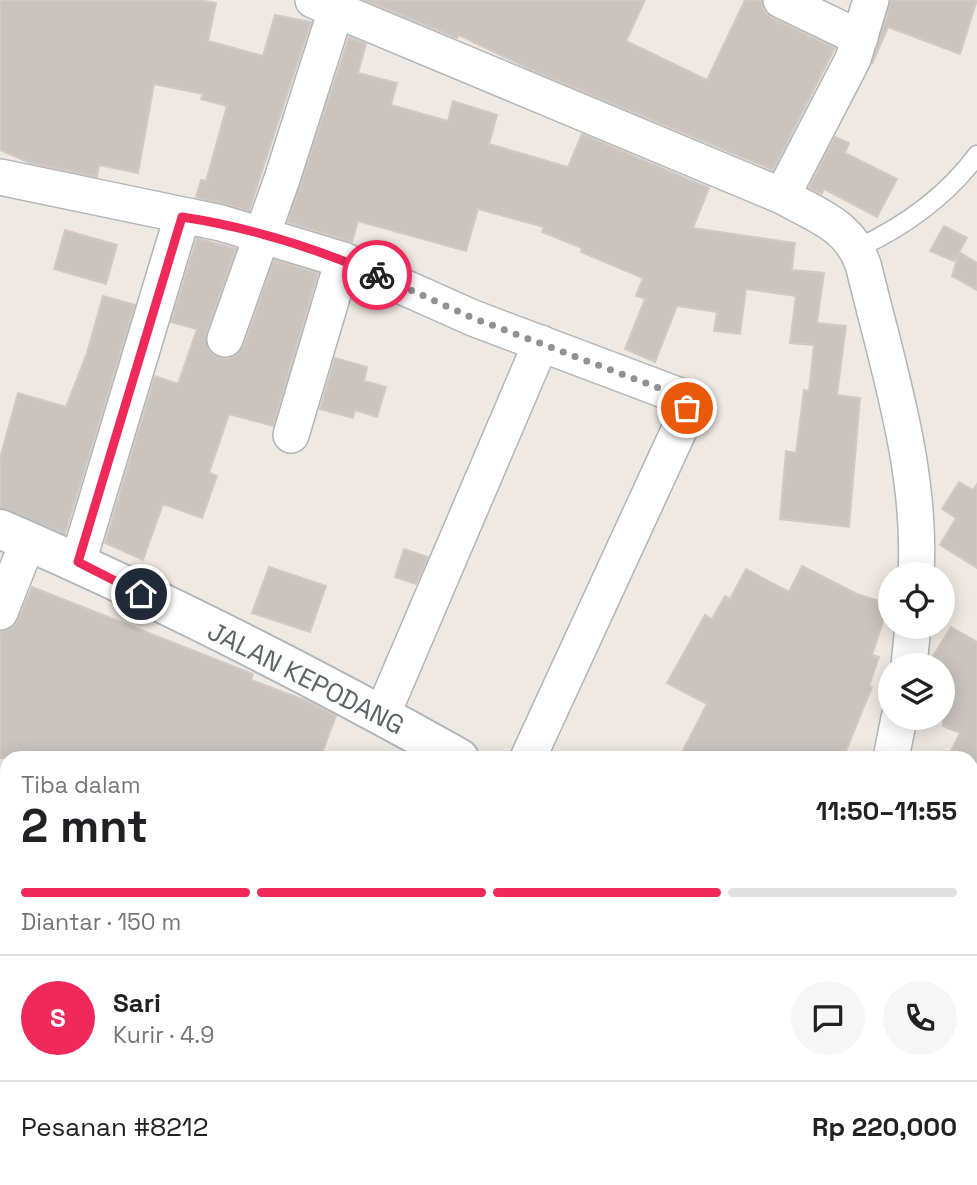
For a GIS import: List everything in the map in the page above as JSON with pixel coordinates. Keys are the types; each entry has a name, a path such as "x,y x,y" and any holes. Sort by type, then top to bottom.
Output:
{"street":[{"path":"781,0 860,38"},
{"path":"782,196 838,90 860,38 871,0"},
{"path":"225,339 261,235 325,5 782,196 839,228 858,248 908,459 915,513 916,562"},
{"path":"0,177 221,223 343,260 473,318 680,396 687,408 686,415 531,751"},
{"path":"78,562 182,217"},
{"path":"290,435 343,260"},
{"path":"382,715 541,343"},
{"path":"0,612 14,535"},
{"name":"JALAN KEPODANG","path":"14,535 78,562 382,715 446,751"},
{"path":"892,751 897,730"}],"lane":[{"path":"858,248 895,230 922,211 962,176 977,155"}],"building":[{"path":"0,0 198,0 216,3 208,41 263,56 275,15 311,22 249,211 196,197 201,180 206,181 227,106 201,99 203,94 154,84 138,173 99,165 97,177 30,163 0,150"},
{"path":"365,0 645,0 626,41 707,80 745,0 761,0 764,11 772,18 835,48 773,170 529,69 459,35 457,38"},
{"path":"891,0 977,0 960,54 888,27 872,64"},
{"path":"349,37 366,44 358,73 397,83 391,105 448,121 453,101 497,115 489,144 568,167 582,134 709,188 693,228 795,243 792,270 824,273 817,323 846,326 837,395 860,398 849,527 780,519 786,451 796,453 804,390 809,391 814,345 790,343 796,296 746,289 740,334 714,331 717,312 677,306 655,362 625,349 645,299 636,296 643,278 542,232 544,227 478,209 466,251 358,221 352,242 288,222"},
{"path":"835,137 849,143 845,153 897,179 877,217 824,189 822,194 809,188"},
{"path":"944,226 967,238 959,252 977,263 977,290 952,276 959,253 954,261 930,251"},
{"path":"65,230 117,245 106,284 54,269"},
{"path":"197,238 236,249 206,333 209,351 219,358 229,359 244,346 274,260 318,273 273,426 229,414 209,473 217,476 202,518 163,504 143,560 105,543 155,376 178,384 197,329 171,322"},
{"path":"103,296 135,305 65,534 0,508 0,458 18,393 66,407 87,353"},
{"path":"335,358 367,367 364,381 386,387 377,417 355,410 353,418 320,409"},
{"path":"959,482 973,490 977,484 977,568 940,545 956,518 942,509"},
{"path":"404,549 428,557 416,584 395,577"},
{"path":"802,566 857,594 878,601 878,637 872,655 878,657 878,660 869,686 872,687 846,751 683,751 707,704 667,683 705,615 712,619 725,596 730,599 746,569 789,592"},
{"path":"269,567 326,586 310,632 252,613"},
{"path":"32,587 253,674 251,680 307,701 336,716 323,751 0,751 0,632 12,628"},
{"path":"955,629 977,642 977,751 951,751 960,733 953,730 955,730 955,653 935,653 944,639 955,639"}],"way so far":[{"path":"377,275 473,318 680,396 687,408"}],"route":[{"path":"141,594 78,562 182,217 221,223 343,260 377,275"}]}
